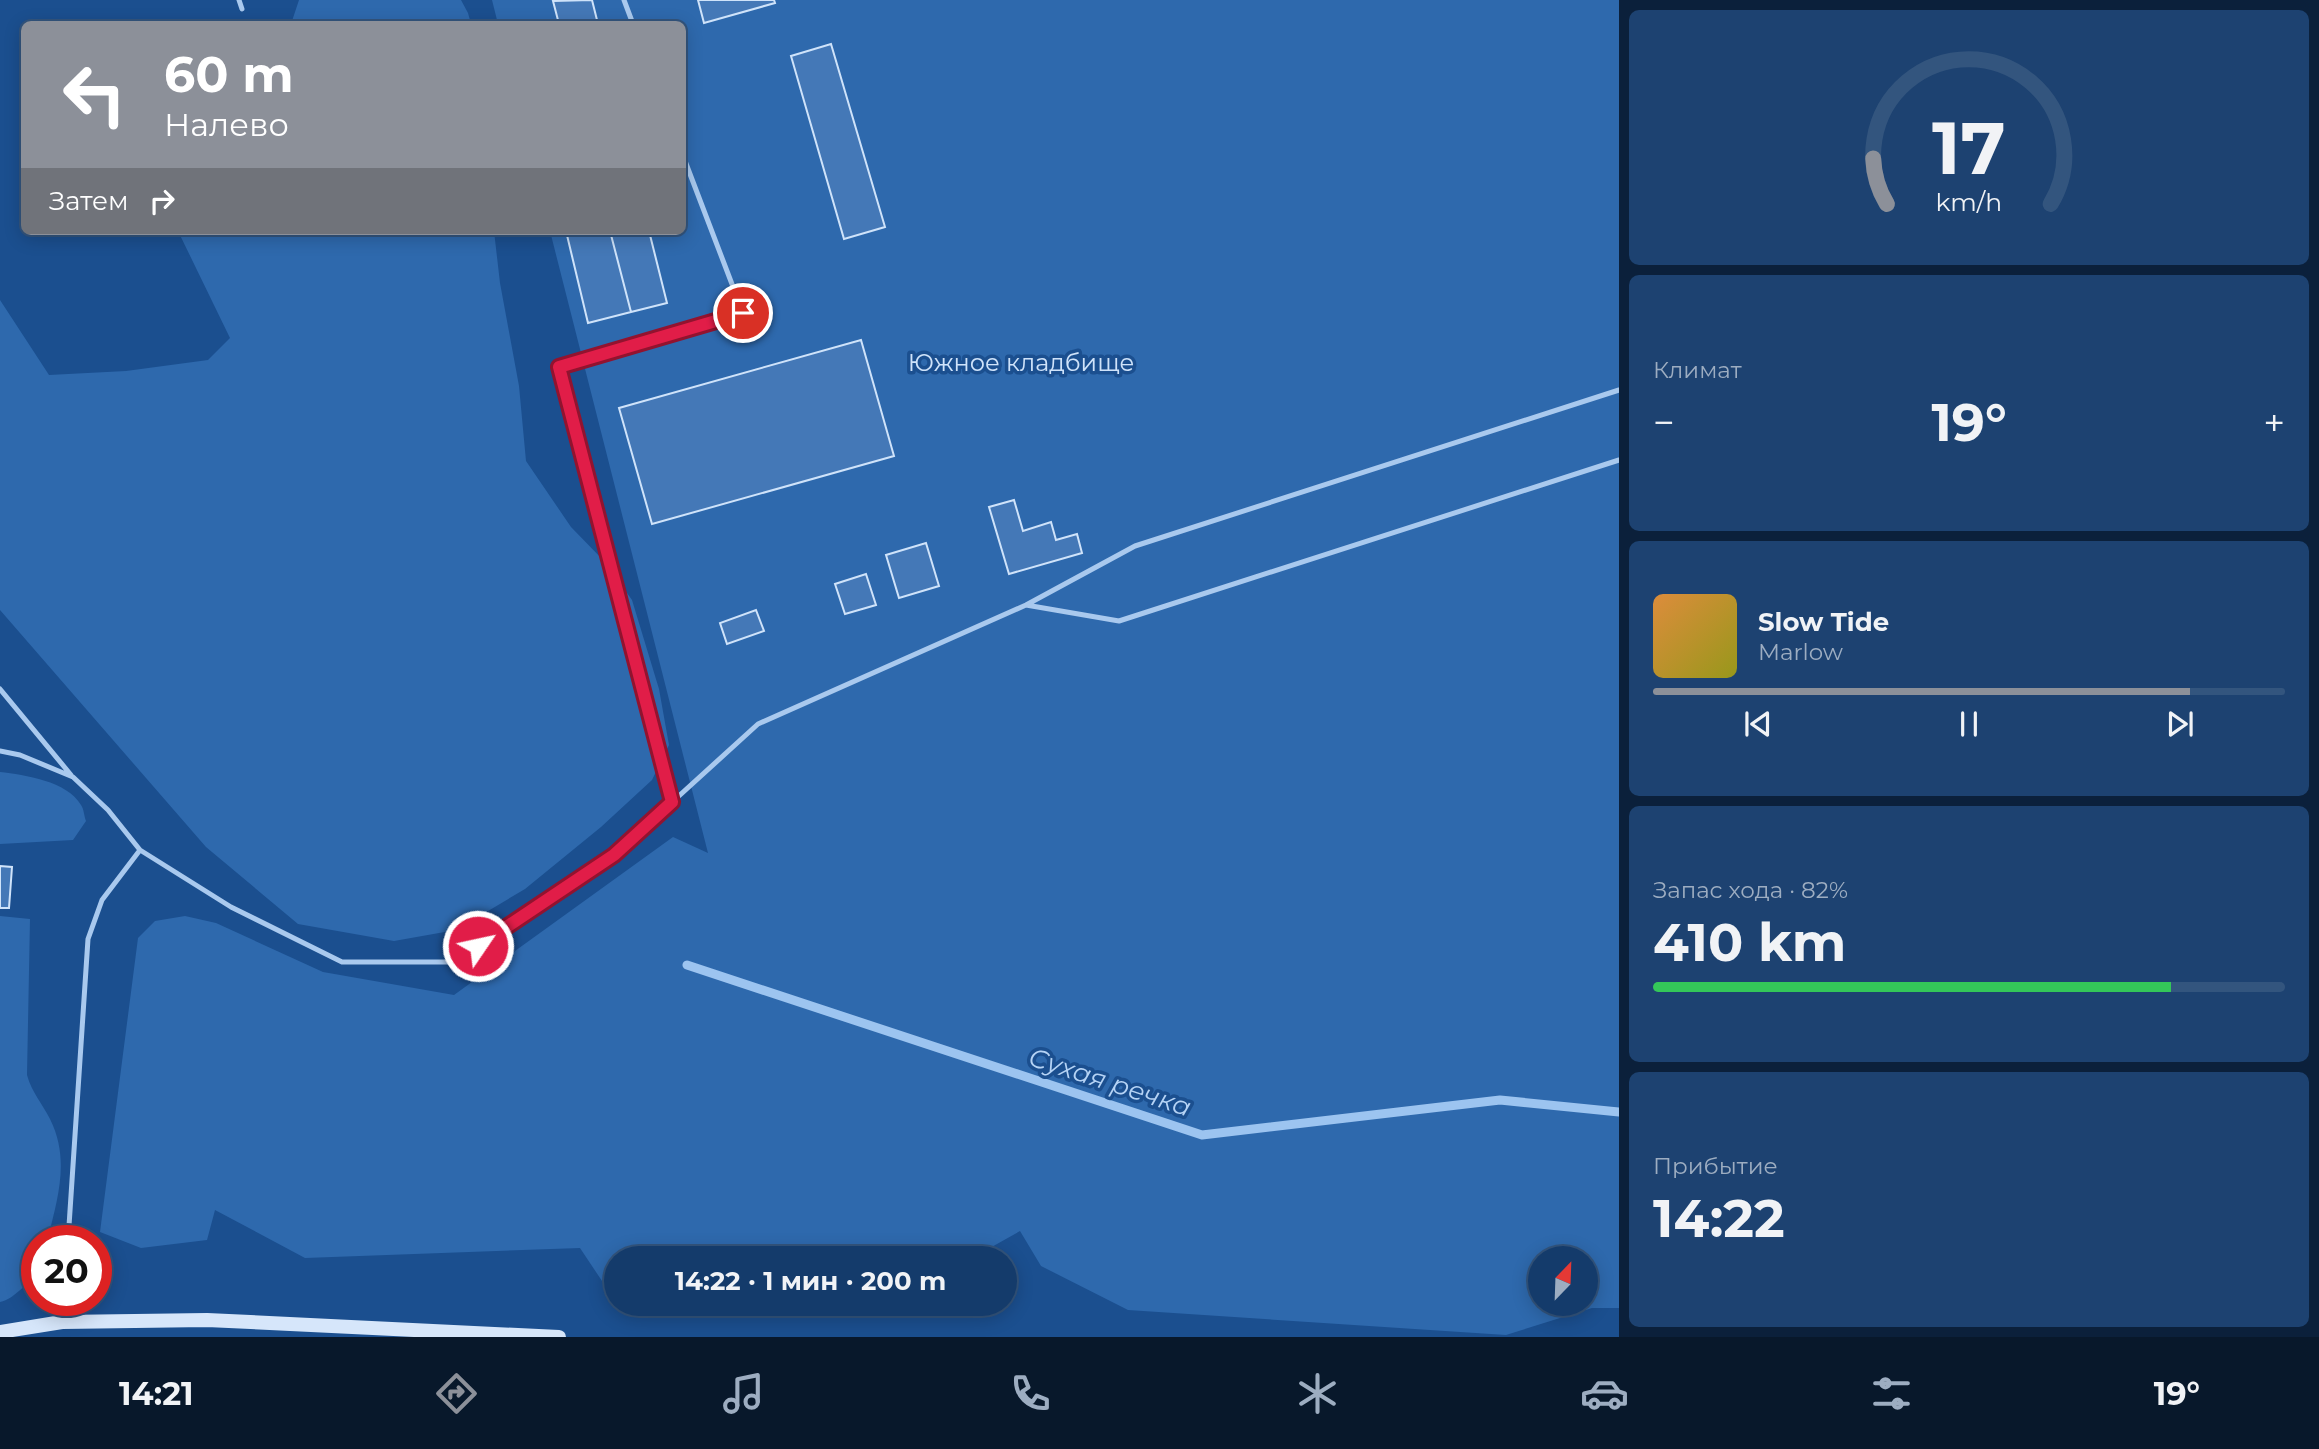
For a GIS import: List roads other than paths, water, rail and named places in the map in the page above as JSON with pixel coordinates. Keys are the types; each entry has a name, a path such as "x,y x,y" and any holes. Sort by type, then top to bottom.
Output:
{"main road":[{"path":"0,1332 62,1322 207,1320 426,1333 559,1337"}],"lane":[{"path":"239,0 242,9"},
{"path":"624,0 632,21"},
{"path":"672,802 559,367 743,313 686,163"},
{"path":"0,690 73,777 108,810 141,850 231,907 342,962 455,962 614,855 758,724 1026,605 1135,546 1619,390"},
{"path":"1026,605 1119,621 1619,460"},
{"path":"0,751 20,755 73,777"},
{"path":"69,1225 89,939 102,900 141,850"},
{"path":"62,1322 63,1316"}],"waterway":[{"name":"Сухая речка","path":"687,965 1202,1135 1500,1100 1619,1112"}],"park label":[{"name":"Южное кладбище","path":"1021,362"}]}
